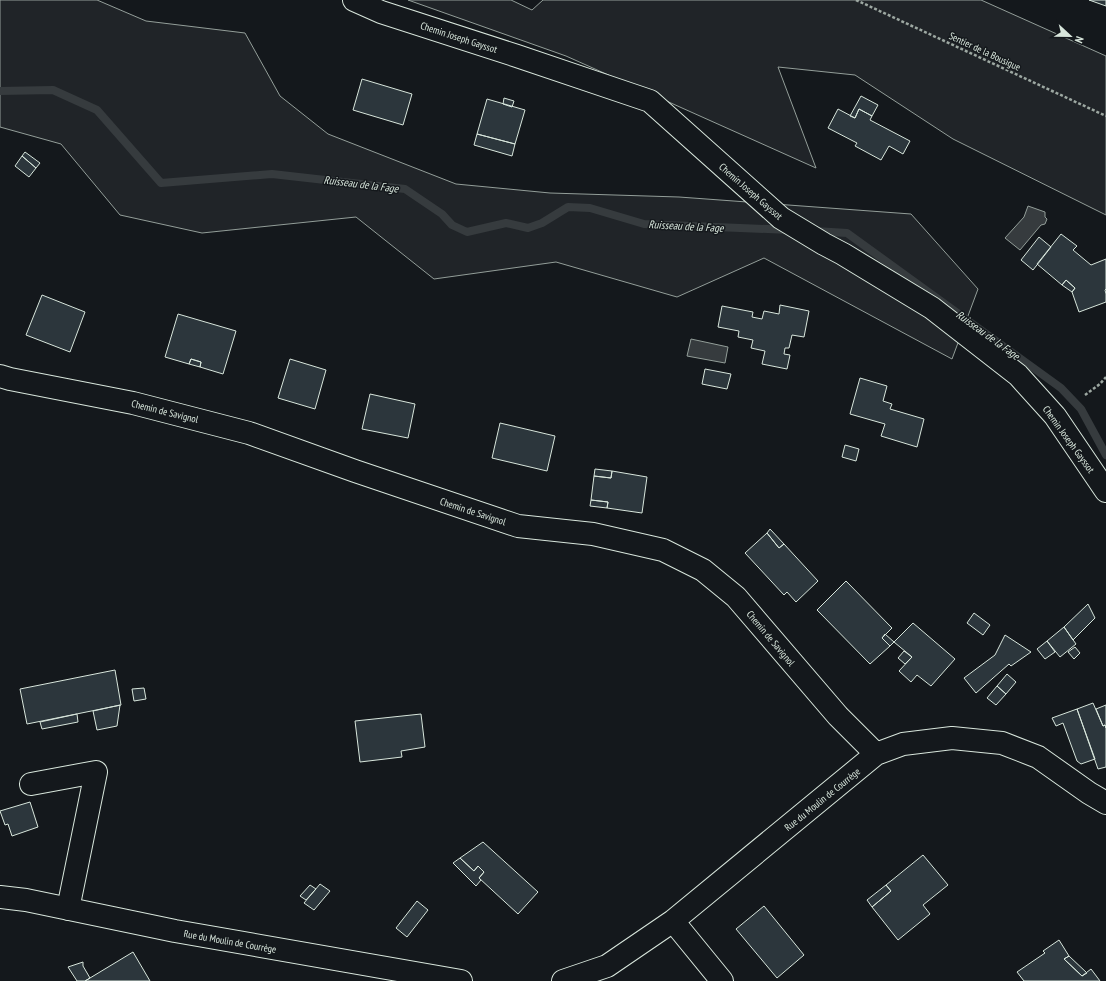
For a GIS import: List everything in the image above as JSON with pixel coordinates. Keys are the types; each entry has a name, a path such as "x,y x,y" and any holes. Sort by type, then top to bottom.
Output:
{"street":[{"name":"Chemin Joseph Gayssot","path":"354,0 381,12 650,101 781,218 932,308 1018,375 1055,416 1106,491"},
{"name":"Chemin de Savignol","path":"0,376 133,403 249,433 355,471 518,526 593,534 663,550 703,570 736,597 838,716 876,754"},
{"name":"Rue du Moulin de Courrège","path":"563,981 607,966 673,921 876,754 902,744 952,738 1002,743 1038,757 1089,793 1106,803"},
{"path":"31,784 96,772 68,909"},
{"name":"Rue du Moulin de Courrège","path":"0,897 26,900 175,931 460,981"},
{"path":"673,921 722,981"}],"path":[{"name":"Sentier de la Bousigue","path":"856,0 1106,116"},
{"path":"1085,395 1106,378"}],"shaded area":[{"path":"0,0 97,0 146,21 245,33 280,96 328,134 456,184 550,193 679,197 911,214 978,289 952,359 764,258 677,297 556,262 434,279 356,217 202,233 120,215 61,144 0,127"},
{"path":"408,0 511,0 532,10 543,0 981,0 1106,56 1106,215 953,139 855,75 778,67 816,168 566,56"},
{"path":"1028,206 1045,212 1045,217 1047,219 1045,224 1041,225 1020,250 1005,238 1024,217"},
{"path":"691,339 728,347 725,363 687,356"}],"building":[{"path":"1089,0 1106,0 1106,6"},
{"path":"362,79 412,94 403,125 353,110"},
{"path":"861,96 878,105 872,116 859,109 855,118 850,116"},
{"path":"504,98 514,101 512,107 503,104"},
{"path":"487,99 525,110 515,144 477,134"},
{"path":"838,109 855,118 859,109 872,116 870,120 910,141 903,154 889,146 881,160 855,146 857,143 828,128"},
{"path":"477,134 515,144 512,156 474,145"},
{"path":"25,152 40,163 36,168 22,156"},
{"path":"22,156 36,168 29,177 15,166"},
{"path":"1061,234 1077,246 1073,250 1091,265 1106,259 1106,302 1079,312 1072,292 1075,288 1066,280 1062,285 1037,264"},
{"path":"1039,237 1051,247 1033,270 1021,260"},
{"path":"1066,280 1075,288 1072,292 1062,285"},
{"path":"42,295 85,312 70,352 26,335"},
{"path":"780,305 809,311 804,337 792,335 789,348 785,348 784,354 790,355 787,369 762,364 765,351 751,348 753,340 738,337 739,331 718,327 722,306 753,312 752,317 762,319 764,311 779,314"},
{"path":"178,314 236,331 223,374 200,367 201,362 191,359 189,364 165,357"},
{"path":"191,359 201,362 200,367 189,364"},
{"path":"290,359 326,370 315,409 278,398"},
{"path":"705,369 731,374 727,389 702,384"},
{"path":"860,378 887,386 883,401 892,404 890,409 924,419 917,447 881,436 885,424 850,414"},
{"path":"370,394 415,404 408,438 362,429"},
{"path":"500,423 555,436 547,471 492,458"},
{"path":"845,445 859,449 856,461 842,457"},
{"path":"595,469 612,471 611,478 594,476"},
{"path":"612,471 647,477 642,513 607,508 608,502 591,500 594,476 611,478"},
{"path":"591,500 608,502 607,508 590,506"},
{"path":"770,529 784,544 779,548 767,533"},
{"path":"767,533 779,548 784,544 818,581 796,602 787,592 784,595 745,553"},
{"path":"846,581 892,628 882,638 890,646 870,664 817,610"},
{"path":"1088,604 1095,618 1073,640 1064,627"},
{"path":"974,613 990,625 983,635 967,623"},
{"path":"913,623 955,659 931,686 917,675 911,682 899,671 912,657 894,642"},
{"path":"1064,627 1076,644 1060,657 1047,641"},
{"path":"885,634 894,642 890,646 882,638"},
{"path":"1005,635 1031,652 1011,666 1009,664 976,693 964,678 995,655"},
{"path":"1047,641 1055,652 1045,659 1037,649"},
{"path":"1075,647 1080,653 1074,659 1068,652"},
{"path":"904,651 912,657 905,664 898,658"},
{"path":"115,670 121,705 27,724 20,689"},
{"path":"1007,674 1016,682 1006,694 997,686"},
{"path":"997,686 1006,694 996,705 987,698"},
{"path":"144,688 146,699 134,701 132,689"},
{"path":"1093,703 1103,726 1105,725 1106,728 1106,767 1098,769 1077,709"},
{"path":"120,705 117,726 97,730 93,711"},
{"path":"1106,705 1106,728 1105,725 1103,726 1096,709"},
{"path":"1077,709 1095,759 1081,764 1077,761 1063,723 1056,726 1052,718"},
{"path":"77,714 78,722 42,729 40,722"},
{"path":"421,714 425,747 401,751 402,757 360,762 355,721"},
{"path":"30,802 38,827 12,836 8,824 5,825 0,811"},
{"path":"483,842 538,892 518,914 479,878 484,872 478,866 474,871 460,858"},
{"path":"923,855 948,885 923,905 930,914 898,940 872,907 891,891 886,885"},
{"path":"460,858 474,871 478,866 484,872 479,878 481,880 476,886 453,863"},
{"path":"320,884 330,891 314,910 304,903"},
{"path":"310,885 316,889 306,900 300,896"},
{"path":"886,885 891,891 872,907 867,900"},
{"path":"417,901 428,910 407,937 396,928"},
{"path":"764,906 804,955 777,978 736,929"},
{"path":"1059,940 1069,956 1064,959 1082,976 1091,969 1100,981 1024,981 1017,972 1045,953 1043,951"},
{"path":"133,952 150,981 85,981 90,978"},
{"path":"1069,956 1087,973 1082,976 1064,959"},
{"path":"83,962 83,966 90,978 85,981 77,981 68,967"}],"waterway":[{"name":"Ruisseau de la Fage","path":"0,91 53,90 97,110 161,183 272,174 405,189 442,214 452,225 467,232 506,223 528,228 542,223 568,207 590,208 644,224 790,230"},
{"name":"Ruisseau de la Fage","path":"815,231 847,233 1061,388 1081,409 1106,455"}]}
